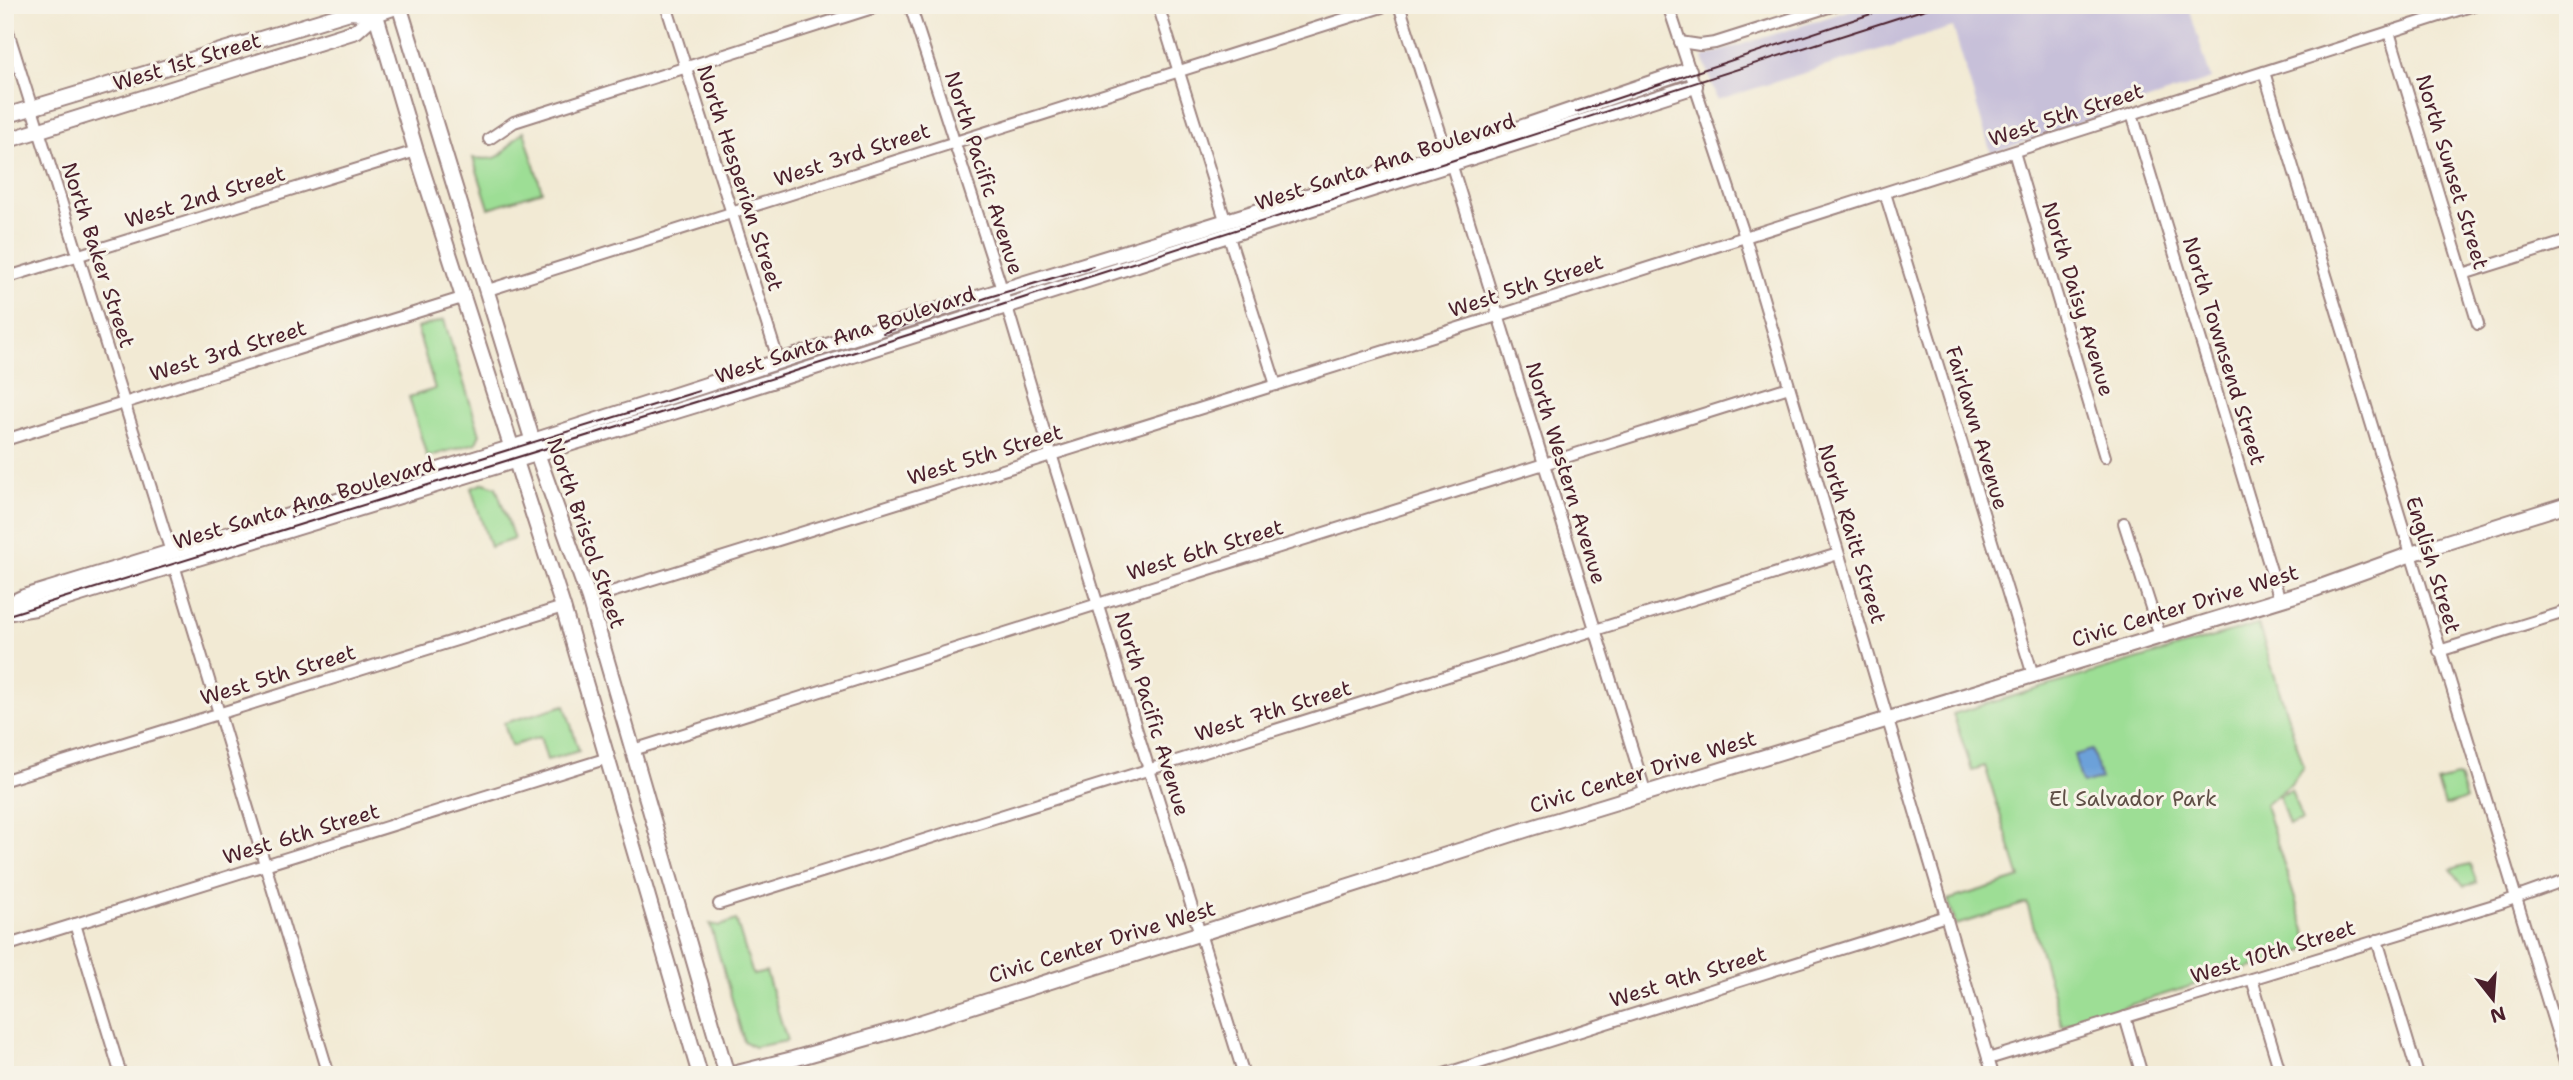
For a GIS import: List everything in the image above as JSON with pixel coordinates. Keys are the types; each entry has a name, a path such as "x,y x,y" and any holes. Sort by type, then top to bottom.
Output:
{"main road":[{"name":"West 1st Street","path":"5,116 350,12 400,6"},
{"name":"North Bristol Street","path":"400,6 535,447 589,599 728,1075"},
{"name":"West 1st Street","path":"5,141 356,32 374,9"},
{"name":"North Bristol Street","path":"374,9 415,151 563,607 700,1075"},
{"name":"West Santa Ana Boulevard","path":"1449,158 1689,70"},
{"name":"West Santa Ana Boulevard","path":"535,447 779,362 1003,291 1227,228 1449,158 1695,86"},
{"name":"West Santa Ana Boulevard","path":"5,606 24,597 172,558 512,453 696,405 1007,306 1227,228"},
{"name":"Civic Center Drive West","path":"728,1075 835,1048 1528,829 2280,600 2410,554 2568,504"},
{"name":"West Santa Ana Boulevard","path":"5,613 34,608 172,558"}],"street":[{"name":"North Hesperian Street","path":"666,5 779,362"},
{"path":"489,139 514,122 882,5"},
{"name":"North Pacific Avenue","path":"910,5 1003,291 1244,1075"},
{"path":"1158,5 1276,385"},
{"name":"West 3rd Street","path":"488,290 1388,5"},
{"name":"North Western Avenue","path":"1399,5 1646,794"},
{"name":"North Raitt Street","path":"1668,5 1745,237 1993,1075"},
{"path":"1680,42 1700,45 1715,43 1835,5"},
{"name":"West 5th Street","path":"589,599 1497,316 2474,5"},
{"name":"North Baker Street","path":"5,22 221,713 330,1075"},
{"name":"North Sunset Street","path":"2389,32 2478,324"},
{"name":"English Street","path":"2264,72 2515,897 2562,1031 2568,1068"},
{"name":"North Townsend Street","path":"2132,114 2280,600"},
{"name":"West 2nd Street","path":"5,278 415,151"},
{"name":"North Daisy Avenue","path":"2014,152 2105,457"},
{"name":"Fairlawn Avenue","path":"1885,193 2033,675"},
{"path":"2463,274 2568,241"},
{"name":"West 3rd Street","path":"5,440 462,298"},
{"name":"West 6th Street","path":"633,750 1789,387"},
{"path":"2124,523 2160,636"},
{"name":"West 7th Street","path":"719,904 1838,554"},
{"name":"West 5th Street","path":"5,780 563,607"},
{"path":"2439,651 2568,611"},
{"name":"West 6th Street","path":"6,942 75,924 608,758"},
{"name":"West 10th Street","path":"1988,1059 2568,879"},
{"name":"West 9th Street","path":"1441,1075 1946,916"},
{"path":"75,924 121,1075"},
{"path":"2377,940 2418,1075"},
{"path":"2252,978 2281,1075"},
{"path":"2125,1017 2142,1075"}],"shaded area":[{"path":"1866,5 2188,5 2211,79 1991,153 1953,27 1717,100 1703,57"}],"green space":[{"path":"524,131 542,191 489,208 473,158 493,158 503,154"},
{"path":"444,320 480,434 476,443 427,457 409,397 435,389 417,328"},
{"path":"484,483 496,487 514,539 490,547 471,488"},
{"name":"El Salvador Park","path":"2258,624 2304,767 2291,784 2265,805 2311,949 2062,1026 2027,903 1956,925 1948,900 2020,878 1985,766 1972,770 1953,714"},
{"path":"565,705 579,751 547,760 540,737 511,746 504,723"},
{"path":"2459,778 2466,799 2445,806 2437,782"},
{"path":"2291,790 2302,821 2289,825 2279,796"},
{"path":"2470,864 2477,883 2464,886 2451,869"},
{"path":"736,920 753,975 766,972 787,1041 754,1047 744,1041 710,924 720,926"}],"water":[{"path":"2092,750 2101,779 2082,784 2074,755"}],"tram line":[{"path":"1576,112 1898,5"},
{"path":"5,616 783,375 1938,5"},
{"path":"883,333 1093,266"},
{"path":"291,517 699,391"}]}
